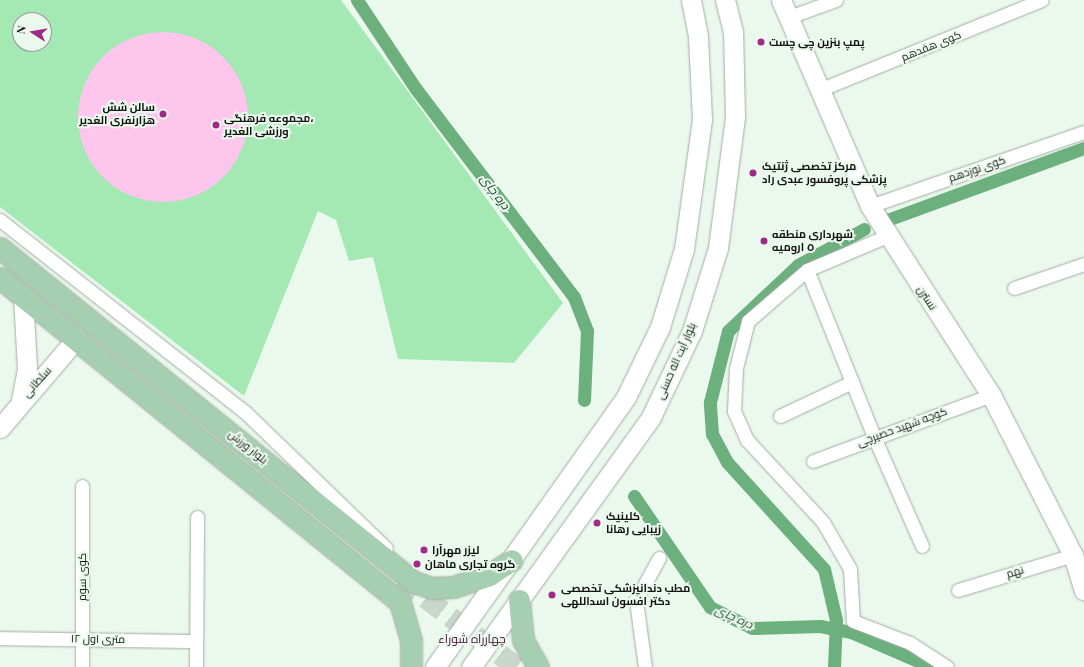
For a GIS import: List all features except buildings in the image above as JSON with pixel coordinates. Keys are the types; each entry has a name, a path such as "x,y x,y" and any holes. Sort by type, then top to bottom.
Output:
{"main road":[{"path":"463,667 439,660 512,560 626,397 662,320 684,249 702,119 698,36 691,0"},
{"name":"بلوار آیت اله حسنی","path":"470,667 651,417 692,331 718,248 735,117 732,32 725,0"},
{"name":"نسترن","path":"781,0 870,206 887,236 991,395 1073,555 1083,579"},
{"name":"بلوار ورزش","path":"0,248 91,319 414,582 433,588 453,587 489,575 512,560"},
{"path":"0,278 77,338 400,602 407,604 416,599 418,588 414,582"},
{"path":"21,400 28,368 23,296"},
{"name":"سلطانی","path":"0,428 21,400 77,338"},
{"path":"519,600 523,640 538,667"},
{"path":"400,602 411,640 411,667"},
{"path":"476,609 500,626"}],"street":[{"path":"788,17 836,0"},
{"name":"کوی هفدهم","path":"819,90 1014,6 1042,0"},
{"name":"کوی نوزدهم","path":"870,206 1084,132"},
{"path":"0,220 99,300 245,412 390,552 391,564"},
{"path":"887,236 808,270 748,321 736,368 734,411 747,440 822,522 850,569 853,621 910,643 947,667"},
{"path":"1014,288 1084,264"},
{"path":"808,270 874,437 922,546"},
{"path":"91,319 99,300"},
{"path":"780,416 852,382"},
{"name":"کوچه شهید حصیرچی","path":"813,461 874,437 991,395"},
{"name":"کوی سوم","path":"82,486 82,667"},
{"path":"196,667 197,517"},
{"name":"نهم","path":"958,590 1073,555"},
{"path":"645,667 636,600 659,558"},
{"name":"۱۲ متری اول","path":"0,638 196,641"}],"green space":[{"name":"مجموعه فرهنگی، ورزشی الغدیر","path":"0,0 341,0 563,303 514,363 398,359 373,257 349,261 336,220 318,211 244,396 0,207"}],"waterway":[{"name":"دره چای","path":"357,0 416,89 574,297 587,331 584,400"},
{"path":"887,220 1084,148"},
{"path":"834,667 836,620 824,569 727,462 712,434 710,402 728,331 798,265 864,229"},
{"name":"دره چای","path":"634,496 710,607 752,628 820,626 851,632 932,667"}],"tunnel":[{"path":"401,579 517,667"}],"place":[{"name":"پمپ بنزین چى چست","path":"761,42"},
{"name":"سالن شش هزارنفری الغدیر","path":"163,114"},
{"name":"مجموعه فرهنگی، ورزشی الغدیر","path":"216,125"},
{"name":"مرکز تخصصی ژنتیک پزشکی پروفسور عبدی راد","path":"753,173"},
{"name":"شهردارى منطقه ٥ ارومیه","path":"764,241"},
{"name":"کلینیک زیبایی رهانا","path":"597,523"},
{"name":"لیزر مهرآرا","path":"424,550"},
{"name":"گروه تجاری ماهان","path":"417,564"},
{"name":"مطب دندانپزشکی تخصصی دکتر افسون اسداللهی","path":"552,595"}],"district":[{"name":"چهارراه شوراء","path":"472,639"}]}
